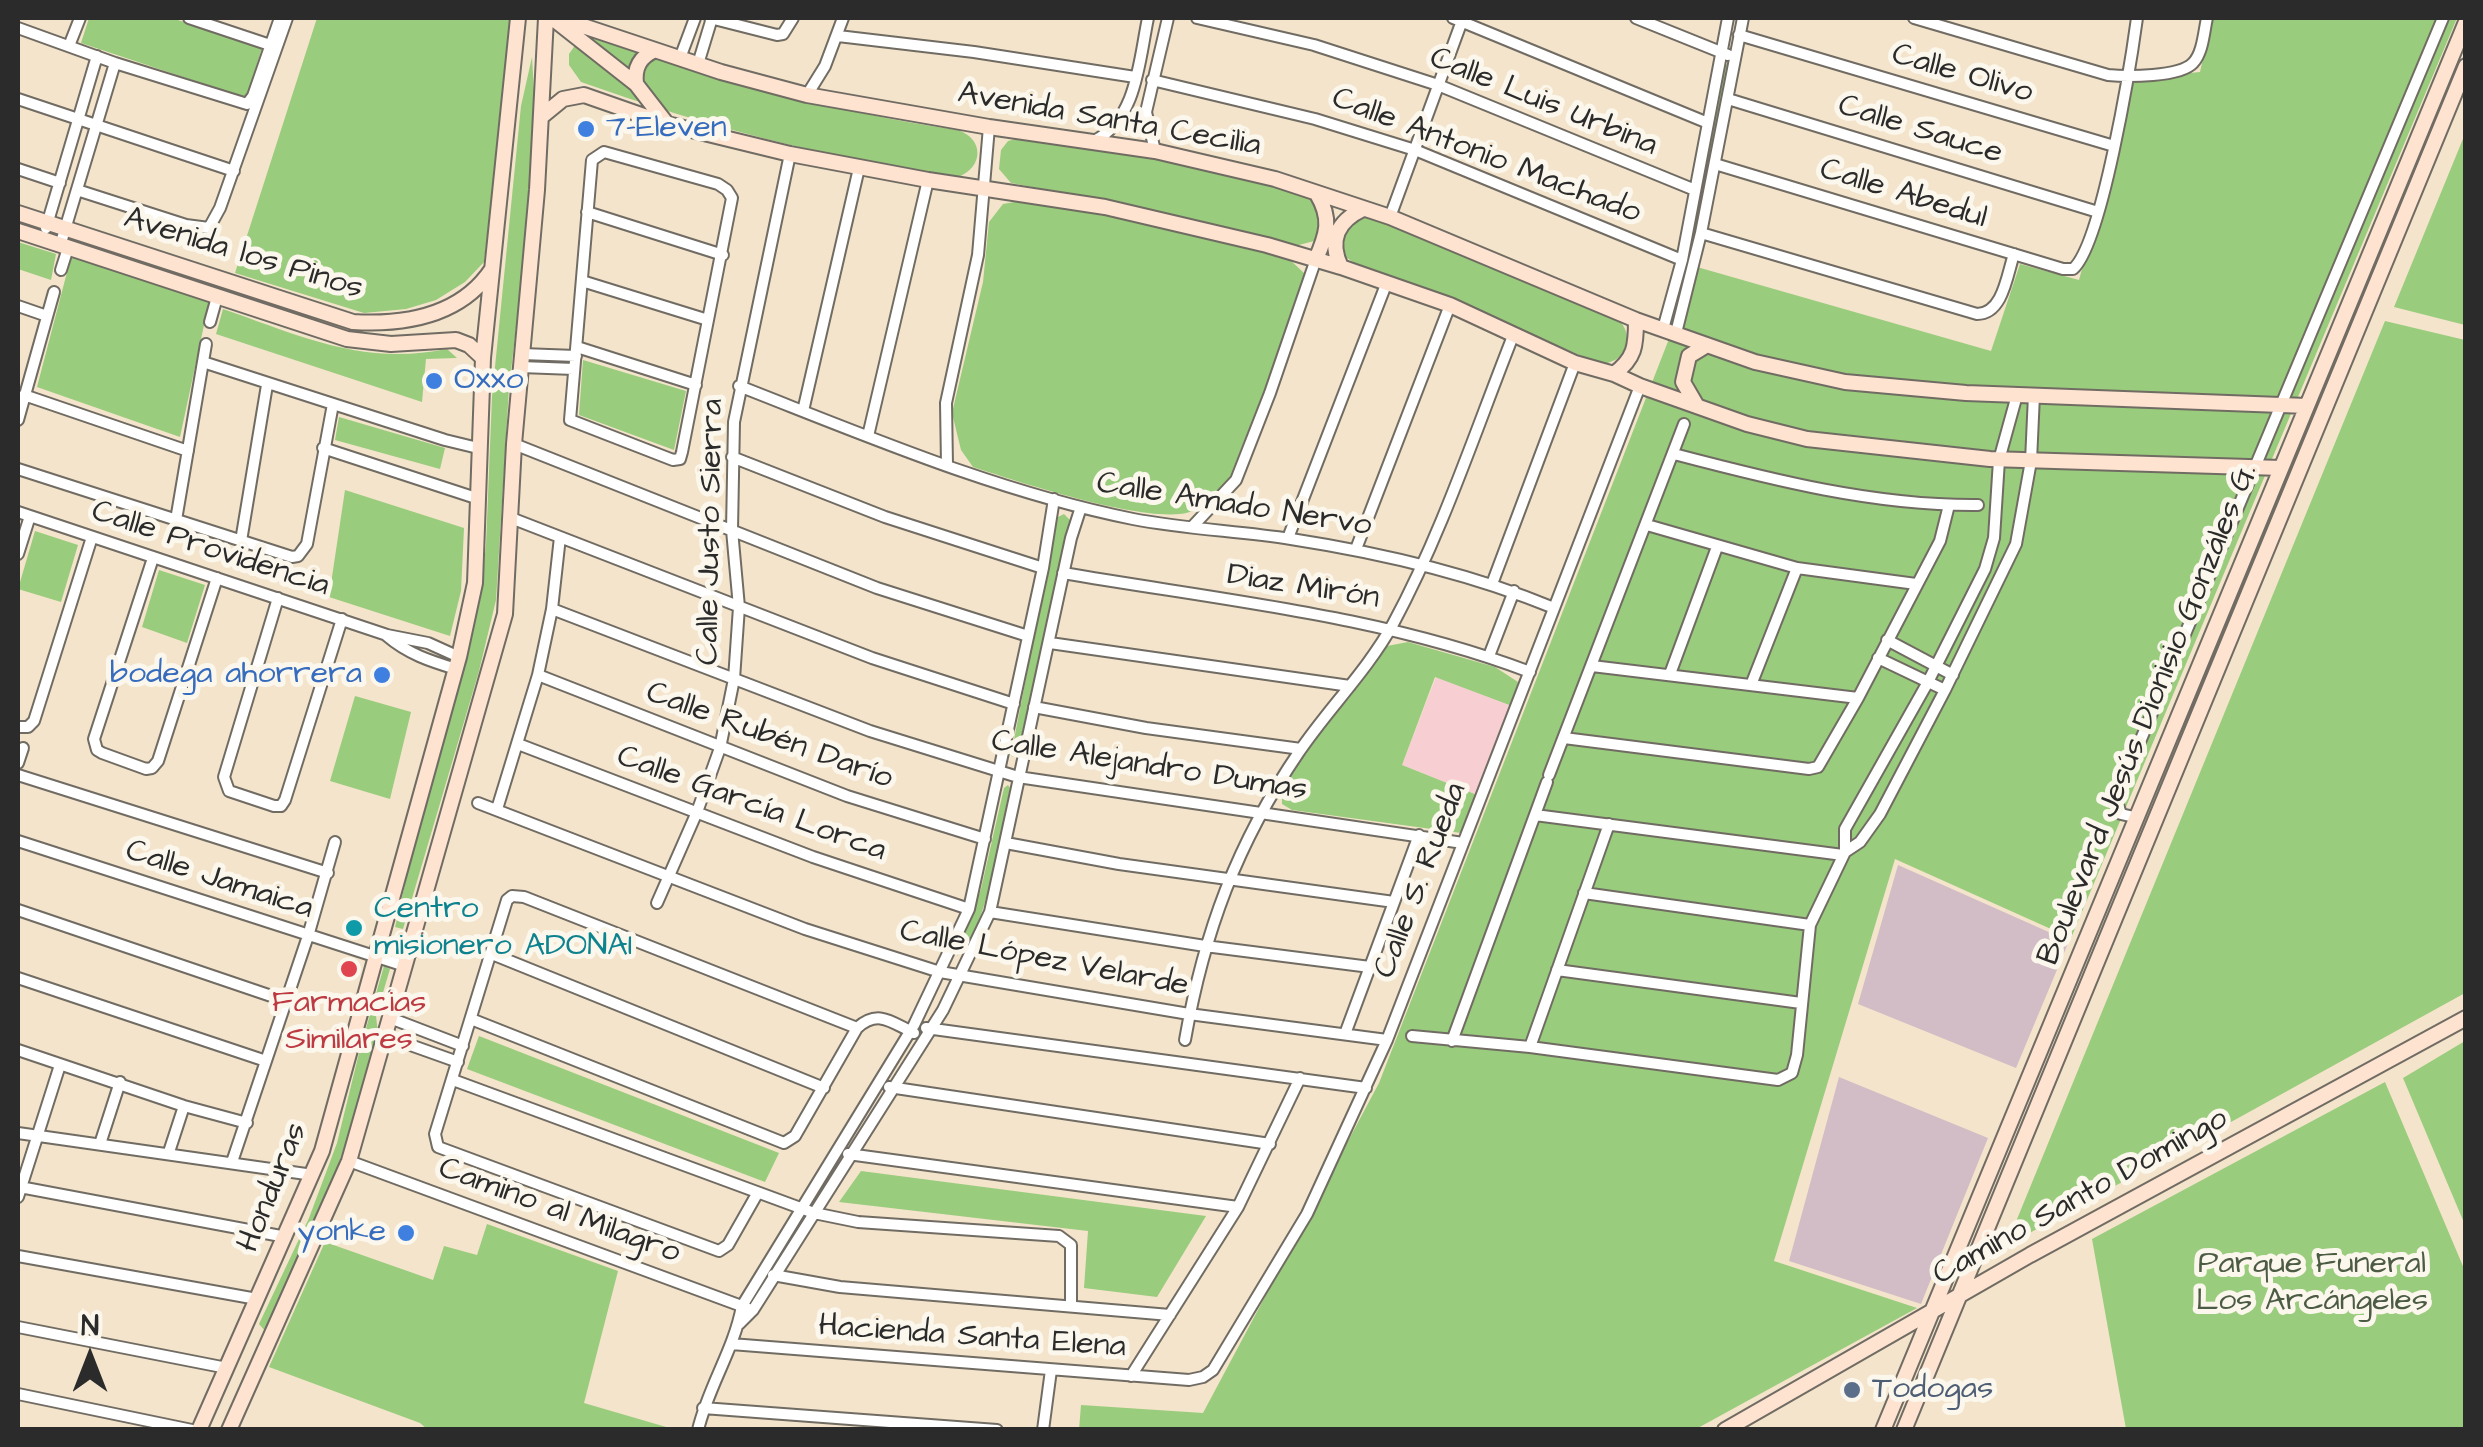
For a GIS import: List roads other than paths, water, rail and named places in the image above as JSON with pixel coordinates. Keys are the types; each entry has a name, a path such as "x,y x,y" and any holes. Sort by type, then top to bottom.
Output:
{"street":[{"path":"70,46 80,18"},
{"path":"189,18 270,45"},
{"path":"18,28 243,104 253,96 283,18"},
{"path":"77,190 186,225 209,228 234,171 283,18"},
{"name":"Honduras","path":"200,1430 313,1175 457,663 475,583 483,358 518,18"},
{"path":"549,18 636,84 667,124"},
{"path":"381,935 396,945 406,942 419,893 432,871 505,614 514,444 549,18"},
{"name":"Avenida Santa Cecilia","path":"560,18 806,95 1156,151 1275,179 1390,217 1636,320 1755,362 1845,382 2034,396 2307,406"},
{"path":"680,58 694,18"},
{"path":"698,64 711,18 776,35 783,34 794,18"},
{"path":"806,95 825,66 843,18"},
{"path":"1094,141 1118,124 1135,77 1148,18"},
{"path":"1156,151 1146,112 1168,18"},
{"name":"Calle Luis Urbina","path":"1198,18 1314,45 1438,85 1695,190"},
{"path":"1390,217 1459,18 1708,123"},
{"path":"1636,18 1735,57"},
{"path":"1688,261 1695,190 1728,18"},
{"path":"1669,331 1688,261 1701,232 1743,18"},
{"path":"1914,18 2128,78 2192,64 2207,18"},
{"path":"2098,212 2138,18"},
{"path":"2134,817 2121,814 2116,799 2442,18"},
{"name":"Boulevard Jesús Dionisio Gonzáles G.","path":"1883,1430 2466,22"},
{"path":"838,36 1135,77"},
{"name":"Calle Olivo","path":"1739,36 2114,146"},
{"path":"636,84 641,59 656,50"},
{"path":"41,239 97,56"},
{"path":"61,270 66,229 115,63"},
{"name":"Boulevard Jesús Dionisio Gonzáles G.","path":"1904,1430 2466,66"},
{"name":"Calle Antonio Machado","path":"1152,80 1296,114 1415,150 1688,261"},
{"path":"542,116 563,99 584,96 667,124 790,154 928,180 1105,206 1387,282 1576,363 1696,406 1807,439 1999,460 2281,468"},
{"path":"18,99 234,171"},
{"name":"Calle Sauce","path":"1728,99 2098,212"},
{"path":"947,464 946,403 973,288 990,127"},
{"path":"600,153 718,184 727,190 732,203 680,459 673,460 570,420 587,212 592,160 600,153"},
{"name":"Calle Justo Sierra","path":"657,903 720,748 734,680 739,608 732,530 732,457 739,386 790,154"},
{"name":"Calle Abedul","path":"1715,164 2063,269 2076,267 2098,212"},
{"path":"803,411 859,168"},
{"path":"18,169 60,183"},
{"path":"868,436 928,180"},
{"path":"1192,527 1236,480 1329,222 1317,194"},
{"path":"1341,267 1337,231 1346,218 1364,209"},
{"path":"587,212 723,255"},
{"name":"Avenida los Pinos","path":"18,213 353,322 414,321 457,302 482,285 495,264"},
{"name":"Avenida los Pinos","path":"18,231 347,339 391,344 456,340 470,345 483,358"},
{"path":"1701,232 1968,312 1988,314 1998,301 2014,254"},
{"path":"582,281 708,320"},
{"path":"1288,538 1387,282"},
{"path":"18,420 54,292"},
{"path":"210,322 217,297"},
{"path":"18,306 47,316"},
{"path":"1356,549 1450,306"},
{"path":"1614,374 1632,361 1636,320"},
{"path":"390,324 391,344"},
{"path":"1185,1040 1205,946 1228,879 1260,812 1300,749 1391,628 1424,564 1514,336"},
{"path":"176,520 206,344"},
{"path":"1696,406 1683,382 1689,356 1707,345"},
{"path":"522,360 576,351 696,384"},
{"path":"522,360 574,369"},
{"path":"203,362 478,448"},
{"path":"1492,584 1576,363"},
{"path":"242,541 267,385"},
{"name":"Calle Amado Nervo","path":"739,386 947,464 1082,507 1137,520 1356,549 1492,584 1554,608"},
{"name":"Calle S. Rueda","path":"1208,1374 1307,1214 1387,1040 1640,386"},
{"path":"24,395 188,451"},
{"path":"1412,1036 1530,1047 1778,1080 1792,1073 1810,925 1844,854 1845,830 1986,569 1994,538 1999,460 2017,395"},
{"path":"1534,815 1844,854 1860,842 1880,814 1953,675 2016,544 2032,460 2034,396"},
{"path":"18,469 292,557 303,552 307,544 333,404"},
{"path":"1452,1040 1684,424"},
{"path":"514,444 877,588 1028,636"},
{"path":"323,448 478,500"},
{"path":"1674,454 1833,491 1978,505"},
{"path":"732,457 886,517 1044,568"},
{"path":"747,1308 775,1276 837,1152 912,1028 969,908 1044,568 1054,499"},
{"path":"1564,738 1809,769 1824,761 1940,540 1948,505"},
{"path":"698,1430 703,1408 763,1272 852,1154 958,977 990,912 1063,574 1082,507"},
{"name":"Calle Providencia","path":"18,512 387,635 428,643 457,663"},
{"path":"18,554 30,516"},
{"path":"511,518 872,658 1014,704"},
{"path":"1647,525 1797,568 1916,584"},
{"path":"497,809 538,676 552,609 560,537"},
{"path":"23,727 34,721 92,538"},
{"path":"1670,674 1717,547"},
{"path":"153,558 95,745 102,753 146,769 156,765 217,578"},
{"path":"1752,685 1797,568"},
{"name":"Diaz Mirón","path":"1063,574 1391,628 1530,672"},
{"path":"1489,656 1514,591"},
{"path":"278,598 224,777 229,792 274,806 281,806 286,800 342,620"},
{"name":"Calle Alejandro Dumas","path":"552,609 870,731 1018,777 1464,843"},
{"path":"1887,640 1953,675"},
{"path":"1050,643 1350,686"},
{"path":"1878,658 1945,690"},
{"path":"1592,666 1858,698"},
{"name":"Calle Rubén Darío","path":"538,676 848,796 985,840"},
{"path":"1034,707 1146,728 1300,749"},
{"name":"Calle García Lorca","path":"518,744 813,857 969,908"},
{"path":"18,764 23,748"},
{"path":"18,774 328,873"},
{"name":"Calle López Velarde","path":"478,802 805,930 958,977 1189,1014 1387,1040"},
{"path":"1530,1047 1609,824"},
{"path":"1345,1034 1419,835"},
{"name":"Calle Jamaica","path":"18,841 405,966"},
{"path":"232,1162 308,936 335,842"},
{"path":"1006,844 1394,902"},
{"name":"Honduras","path":"228,1430 349,1161 432,871"},
{"path":"1584,893 1810,925"},
{"path":"758,1194 728,1245 718,1251 444,1152 435,1142 507,900 512,896 524,897 858,1028"},
{"path":"18,910 286,1001"},
{"path":"990,912 1370,967"},
{"path":"492,954 824,1088"},
{"path":"1557,970 1801,1003"},
{"path":"18,978 266,1061"},
{"path":"471,1019 776,1142 789,1143 858,1028 874,1017 926,1033 1366,1088"},
{"path":"390,1018 463,1046"},
{"name":"Camino Santo Domingo","path":"1725,1430 2030,1255 2466,1018"},
{"path":"385,1036 458,1062"},
{"path":"18,1050 247,1123"},
{"path":"60,1065 19,1192 286,1237"},
{"path":"1131,1376 1238,1208 1300,1078"},
{"path":"453,1080 807,1212 858,1222 1059,1236 1070,1245 1070,1306"},
{"path":"100,1144 120,1082"},
{"path":"880,1082 892,1089 1270,1144"},
{"path":"169,1152 184,1106"},
{"path":"18,1134 313,1175"},
{"path":"837,1152 1238,1208"},
{"name":"Camino al Milagro","path":"349,1161 747,1308"},
{"path":"18,1256 256,1299"},
{"path":"763,1272 859,1288 1170,1315"},
{"path":"18,1327 227,1368 247,1388"},
{"path":"246,1328 268,1341"},
{"path":"1890,1336 1912,1360"},
{"name":"Hacienda Santa Elena","path":"731,1344 1189,1380 1208,1374"},
{"path":"1043,1430 1050,1370"},
{"path":"18,1394 192,1430"},
{"path":"703,1408 997,1430"}],"place":[{"name":"7-Eleven","path":"586,129"},
{"name":"Oxxo","path":"434,381"},
{"name":"bodega ahorrera","path":"382,675"},
{"name":"Centro misionero ADONAI","path":"354,928"},
{"name":"Farmacias Similares","path":"349,969"},
{"name":"yonke","path":"406,1233"},
{"name":"Todogas","path":"1852,1390"}],"park label":[{"name":"Parque Funeral Los Arcángeles","path":"2312,1284"}]}
